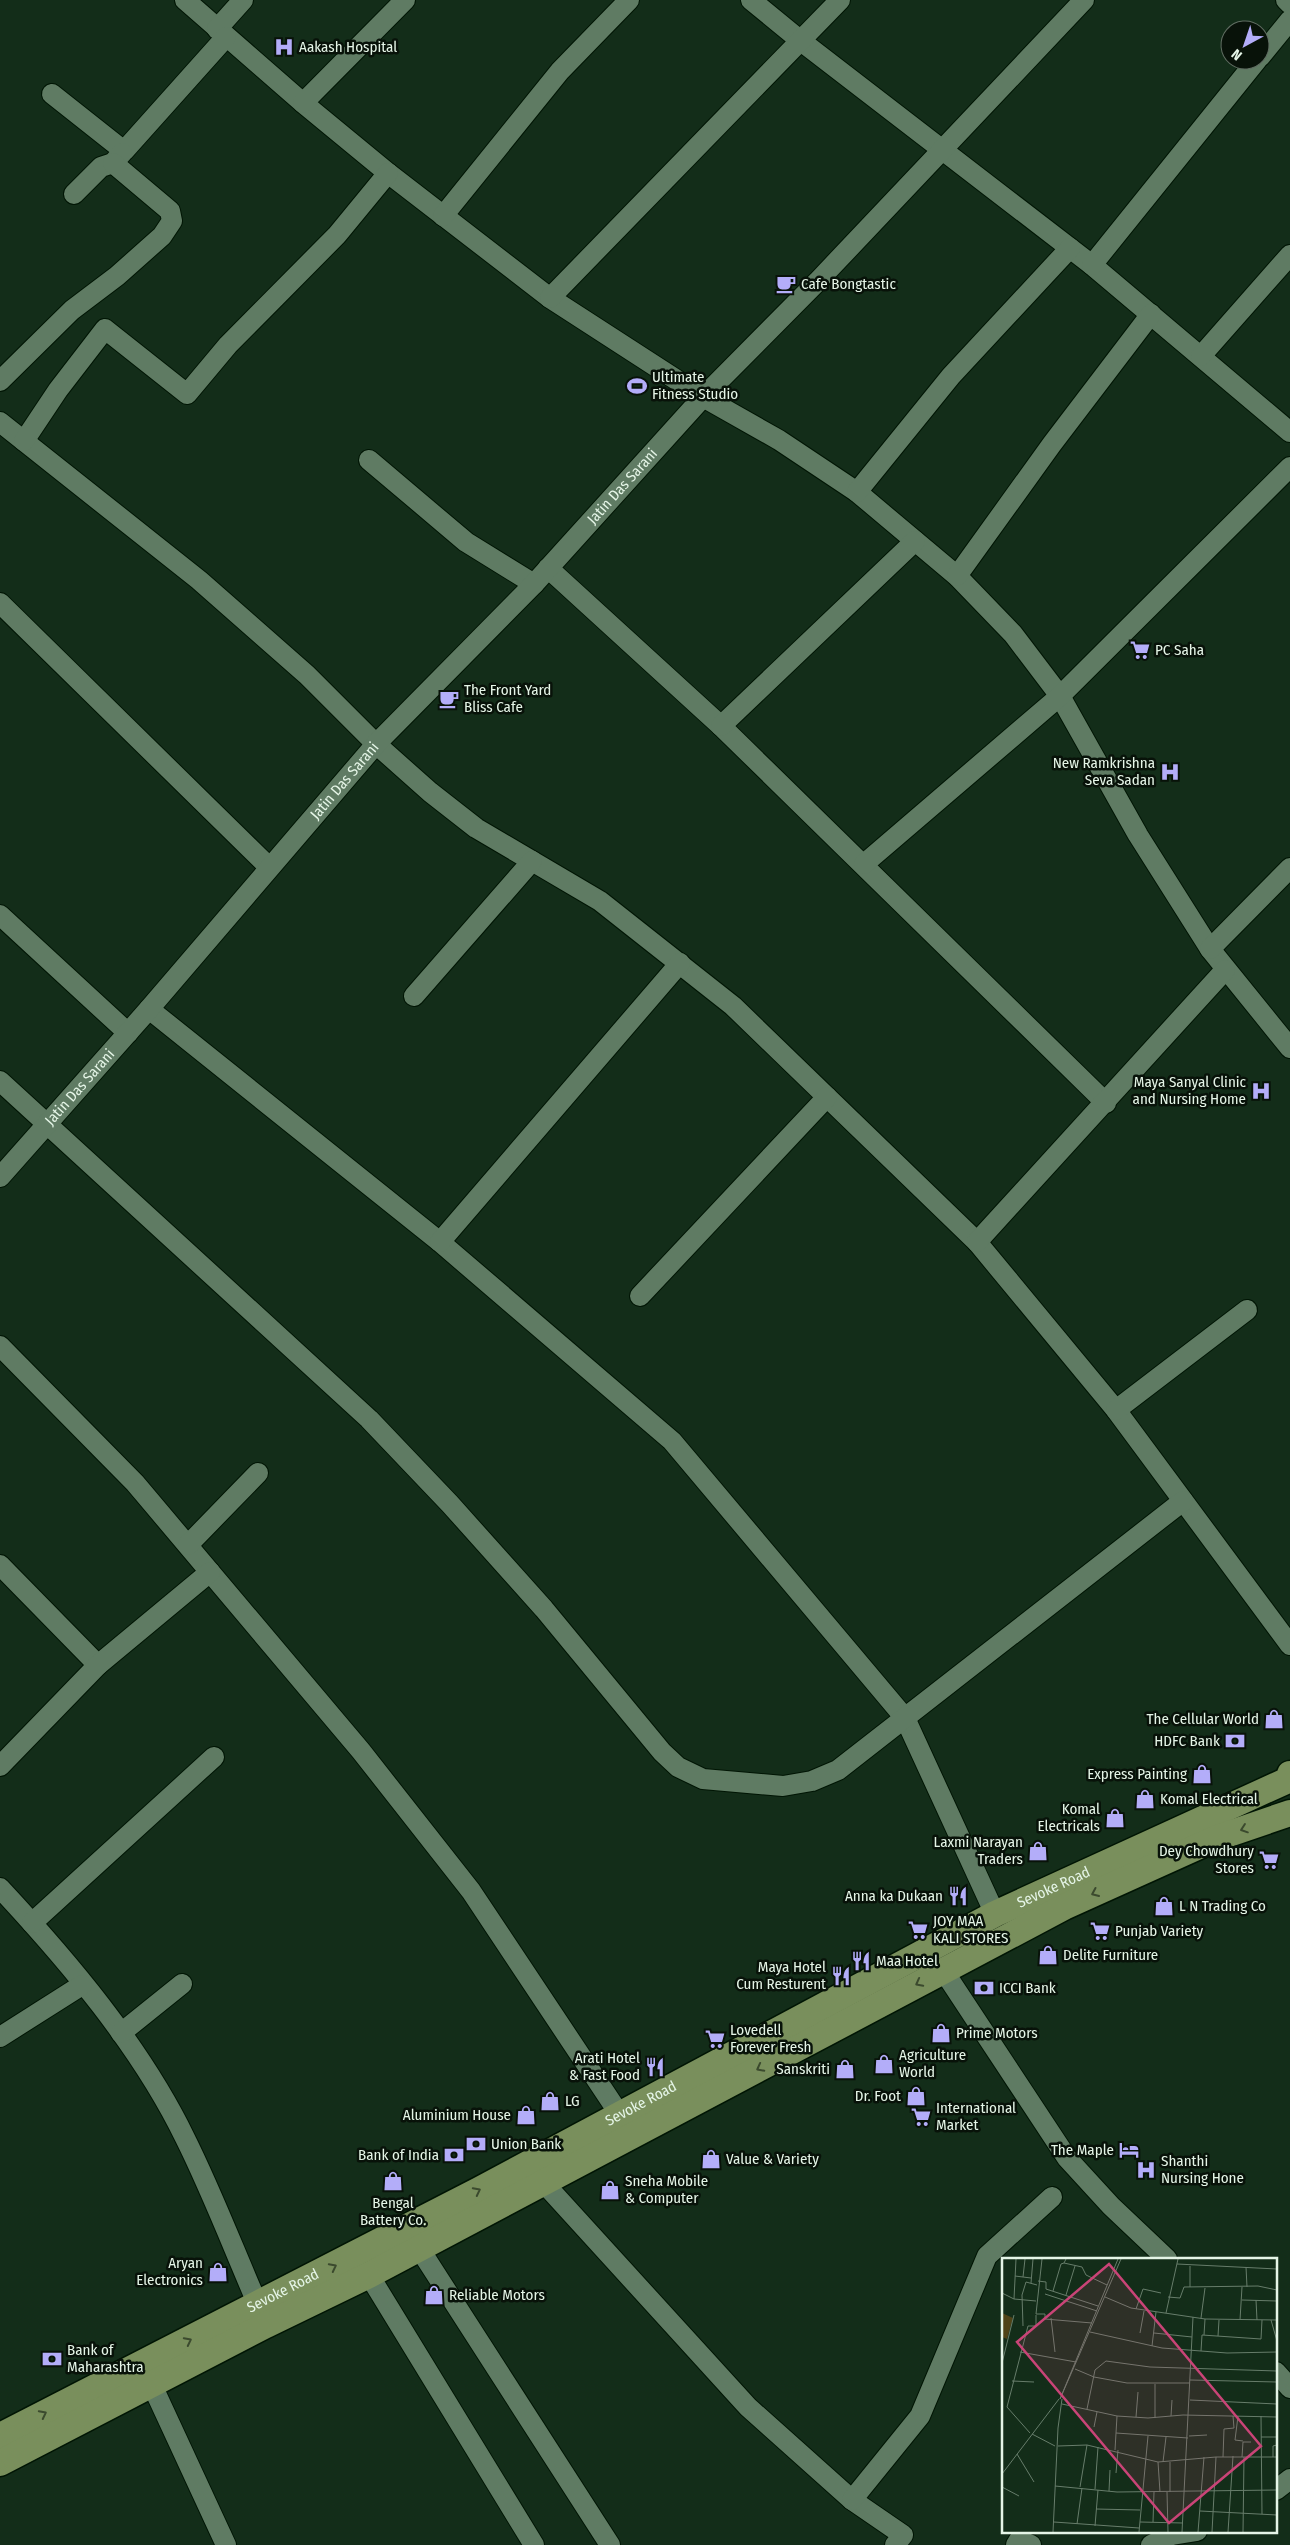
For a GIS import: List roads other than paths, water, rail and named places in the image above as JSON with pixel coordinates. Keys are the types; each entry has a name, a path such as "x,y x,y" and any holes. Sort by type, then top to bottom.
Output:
{"main road":[{"name":"Sevoke Road","path":"0,2463 152,2384 262,2315 369,2275 543,2182 626,2125 995,1914 1289,1777"},
{"name":"Sevoke Road","path":"0,2436 262,2315 626,2125 943,1970 1073,1902 1218,1838 1290,1814"}],"street":[{"path":"185,0 303,103 388,173 550,298 703,397 779,440 857,492 957,576 1013,634 1060,696 1138,835 1210,949 1225,970 1290,1048"},
{"path":"74,194 100,167 118,157 222,33 243,0"},
{"path":"303,103 405,0"},
{"path":"443,216 560,71 630,0"},
{"path":"751,0 801,41 1092,265 1290,432"},
{"path":"550,298 840,0"},
{"name":"Jatin Das Sarani","path":"0,1177 149,1009 269,866 376,744 534,584 703,397 818,282 1084,0"},
{"path":"1286,0 1290,4"},
{"path":"1270,45 1290,20"},
{"path":"1092,265 1250,70"},
{"path":"0,381 72,310 117,276 162,236 170,226 172,216 170,211 118,157 52,94"},
{"path":"24,441 58,390 105,329 187,394 228,345 337,235 388,173"},
{"path":"857,492 951,376 1070,248"},
{"path":"1201,356 1290,255"},
{"path":"957,576 1052,444 1151,314"},
{"path":"0,422 198,580 307,675 376,744 430,792 476,828 600,901 733,1006 977,1242 1116,1410 1290,1645"},
{"path":"369,460 466,542 534,584"},
{"path":"864,864 1060,696 1290,467"},
{"path":"721,726 916,541"},
{"path":"548,568 721,726 1106,1103"},
{"path":"0,603 269,866"},
{"path":"414,996 532,861"},
{"path":"1210,949 1290,868"},
{"path":"0,915 128,1033"},
{"path":"440,1242 680,963"},
{"path":"977,1242 1106,1103 1225,970"},
{"path":"149,1009 440,1242 672,1441 905,1718 995,1914"},
{"path":"0,1081 369,1419 450,1504 544,1609 662,1752 678,1767 703,1778 783,1786 812,1781 838,1770 1182,1501"},
{"path":"640,1296 827,1097"},
{"path":"1116,1410 1247,1310"},
{"path":"0,1346 135,1483 361,1751 472,1891 626,2125"},
{"path":"188,1545 258,1473"},
{"path":"0,1565 98,1665"},
{"path":"0,1766 98,1665 210,1572"},
{"path":"32,1923 214,1758"},
{"path":"0,1888 32,1923 121,2033 185,2137 262,2315"},
{"path":"943,1970 1067,2158 1111,2206 1167,2258"},
{"path":"121,2033 182,1984"},
{"path":"0,2037 82,1985"},
{"path":"543,2182 748,2407 852,2500 903,2535 895,2545"},
{"path":"852,2500 920,2416 987,2256 1052,2197"},
{"path":"419,2248 610,2545"},
{"path":"369,2275 534,2545"},
{"path":"1278,2374 1290,2388"},
{"path":"152,2384 226,2545"},
{"path":"1278,2488 1290,2479"},
{"path":"1151,2545 1164,2538 1190,2537"},
{"path":"1016,2545 1018,2540 1031,2545"}],"place":[{"name":"Aakash Hospital","path":"284,47"},
{"name":"Cafe Bongtastic","path":"786,284"},
{"name":"Ultimate Fitness Studio","path":"637,386"},
{"name":"PC Saha","path":"1140,650"},
{"name":"The Front Yard Bliss Cafe","path":"449,699"},
{"name":"New Ramkrishna Seva Sadan","path":"1170,772"},
{"name":"Maya Sanyal Clinic and Nursing Home","path":"1261,1091"},
{"name":"The Cellular World","path":"1274,1719"},
{"name":"HDFC Bank","path":"1235,1741"},
{"name":"Express Painting","path":"1202,1774"},
{"name":"Komal Electrical","path":"1145,1799"},
{"name":"Komal Electricals","path":"1115,1818"},
{"name":"Laxmi Narayan Traders","path":"1038,1851"},
{"name":"Dey Chowdhury Stores","path":"1269,1860"},
{"name":"Anna ka Dukaan","path":"958,1896"},
{"name":"L N Trading Co","path":"1164,1906"},
{"name":"JOY MAA KALI STORES","path":"918,1930"},
{"name":"Punjab Variety","path":"1100,1931"},
{"name":"Delite Furniture","path":"1048,1955"},
{"name":"Maa Hotel","path":"861,1961"},
{"name":"Maya Hotel Cum Resturent","path":"841,1976"},
{"name":"ICCI Bank","path":"984,1988"},
{"name":"Prime Motors","path":"941,2033"},
{"name":"Lovedell Forever Fresh","path":"715,2039"},
{"name":"Agriculture World","path":"884,2064"},
{"name":"Arati Hotel & Fast Food","path":"655,2067"},
{"name":"Sanskriti","path":"845,2069"},
{"name":"Dr. Foot","path":"916,2096"},
{"name":"LG","path":"550,2101"},
{"name":"Aluminium House","path":"526,2115"},
{"name":"International Market","path":"921,2117"},
{"name":"Union Bank","path":"476,2144"},
{"name":"The Maple","path":"1129,2150"},
{"name":"Bank of India","path":"454,2155"},
{"name":"Value & Variety","path":"711,2159"},
{"name":"Shanthi Nursing Hone","path":"1146,2170"},
{"name":"Bengal Battery Co.","path":"393,2181"},
{"name":"Sneha Mobile & Computer","path":"610,2190"},
{"name":"Aryan Electronics","path":"218,2272"},
{"name":"Reliable Motors","path":"434,2295"},
{"name":"Bank of Maharashtra","path":"52,2359"}]}
